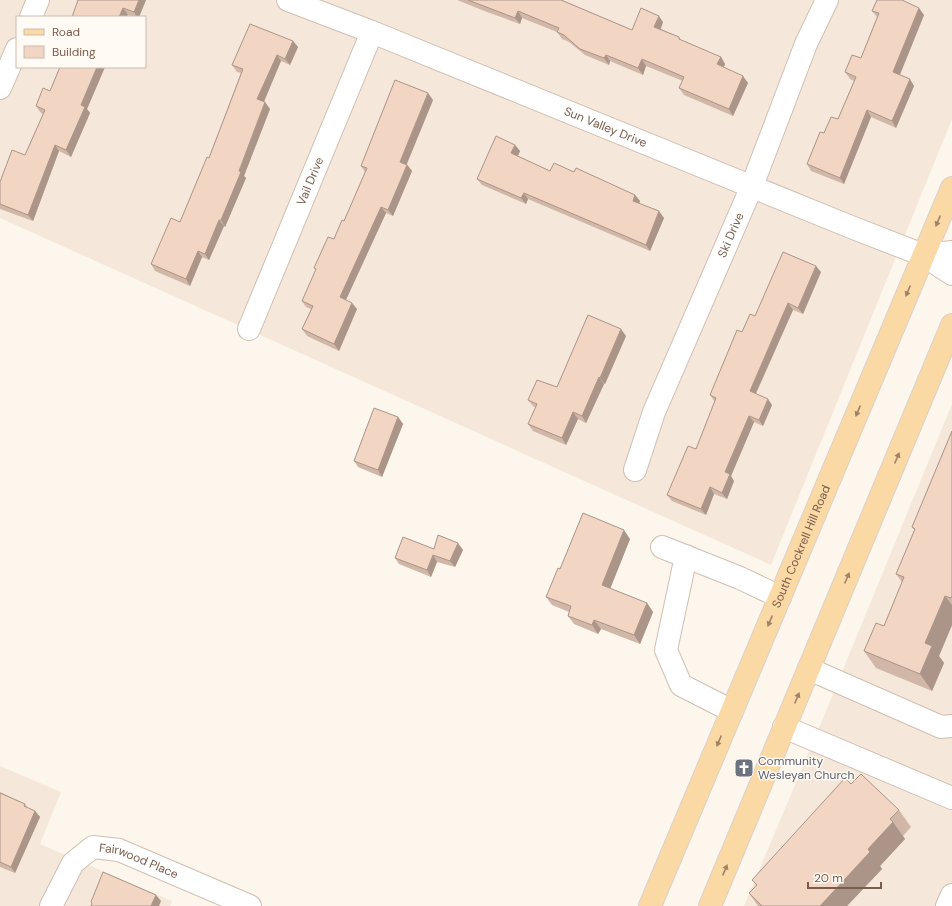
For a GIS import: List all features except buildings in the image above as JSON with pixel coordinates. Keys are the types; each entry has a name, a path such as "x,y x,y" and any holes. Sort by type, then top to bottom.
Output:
{"main road":[{"name":"South Cockrell Hill Road","path":"650,906 952,188"},
{"path":"710,906 952,325"}],"street":[{"path":"31,16 38,0"},
{"name":"Sun Valley Drive","path":"288,0 372,32 850,227 923,255"},
{"name":"Ski Drive","path":"635,470 654,412 752,186 806,44 827,0"},
{"name":"Vail Drive","path":"249,329 372,32"},
{"path":"0,88 16,51"},
{"path":"923,255 952,252"},
{"path":"923,255 952,274"},
{"path":"662,547 740,578 780,597"},
{"path":"686,556 666,650 681,685 732,712"},
{"path":"809,669 941,727 952,726"},
{"path":"784,727 952,798"},
{"name":"Fairwood Place","path":"51,906 74,863 93,847 119,850 250,906"},
{"path":"947,906 952,895"}],"shaded area":[{"path":"0,0 952,0 952,119 771,565 0,218"},
{"path":"952,404 952,906 744,906 826,711"},
{"path":"0,766 61,792 40,844 172,901 170,906 0,906"}],"place":[{"name":"Community Wesleyan Church","path":"744,768"}]}
